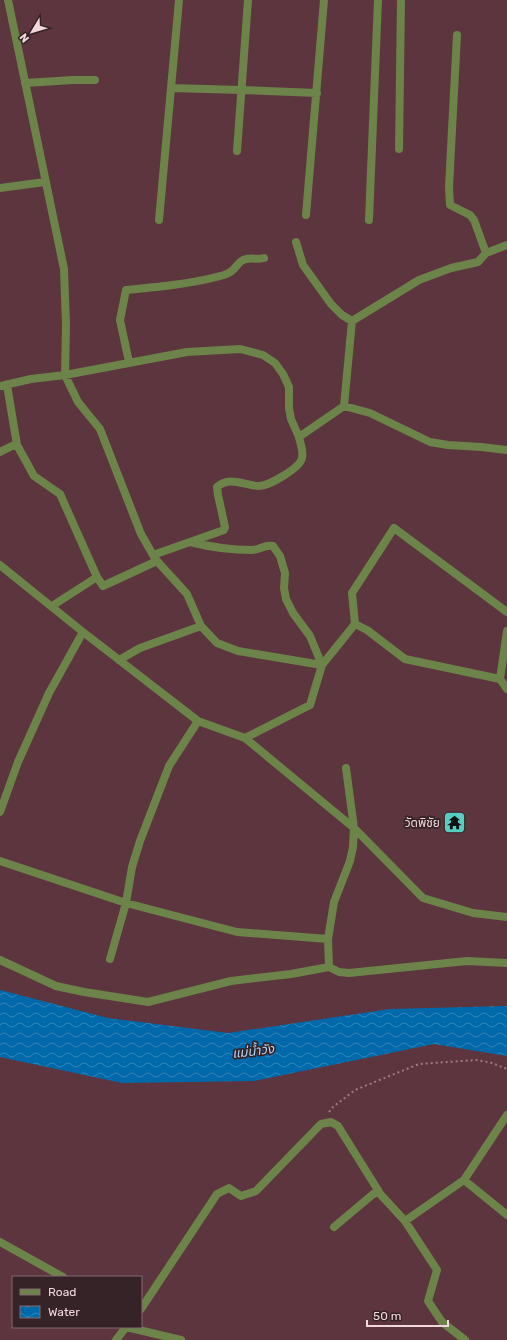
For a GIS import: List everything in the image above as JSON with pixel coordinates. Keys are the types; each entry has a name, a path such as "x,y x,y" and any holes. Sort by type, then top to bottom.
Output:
{"street":[{"path":"8,0 64,269 66,325 65,375 78,402 100,428 141,534 155,558 187,594 201,626 217,643 238,651 322,664"},
{"path":"159,220 179,0"},
{"path":"237,152 248,0"},
{"path":"306,215 324,0"},
{"path":"370,220 378,0"},
{"path":"399,149 401,0"},
{"path":"457,36 449,187 450,205 470,215 474,220 486,253"},
{"path":"25,83 95,80"},
{"path":"171,88 317,93"},
{"path":"0,188 45,182"},
{"path":"296,242 303,265 331,304 352,321"},
{"path":"352,321 419,280 451,268 478,262 486,253 507,245"},
{"path":"129,362 120,320 126,290 175,285 219,276 233,271 242,260 249,258 264,258"},
{"path":"344,406 352,321"},
{"path":"240,349 263,355 275,363 283,374 289,387 289,408 291,419 299,437 302,458 297,465 284,475 265,485 258,486 236,481 223,483 218,487 218,495 225,528 223,531 190,542 155,558 103,586 97,577 60,494 34,476 16,445 4,386 31,379 65,375 129,362 188,352 240,349"},
{"path":"299,437 344,406 370,413 430,442 507,450"},
{"path":"0,452 16,445"},
{"path":"245,738 310,705 322,664 355,624 352,593 394,528 507,612"},
{"path":"190,542 223,548 254,550 271,545 275,547 280,556 285,573 284,588 286,599 293,613 310,636 322,664"},
{"path":"0,565 83,632 198,721 245,738 354,828 423,898 473,913 507,917"},
{"path":"52,606 97,577"},
{"path":"355,624 367,630 405,659 500,679 507,689"},
{"path":"119,660 150,644 201,626"},
{"path":"0,812 18,762 49,694 83,632"},
{"path":"500,679 507,632"},
{"path":"110,959 126,903 132,867 169,766 198,721"},
{"path":"329,967 328,939 334,902 352,854 354,828 346,768"},
{"path":"0,861 126,903 237,932 328,939"},
{"path":"0,960 56,986 148,1002 231,981 291,974 329,967 339,972 349,974 467,961 507,963"},
{"path":"405,1221 464,1180 507,1115"},
{"path":"142,1307 217,1194 229,1188 242,1196 256,1191 321,1124 331,1122 338,1126 381,1195 405,1221 437,1270 428,1301 442,1322 465,1340"},
{"path":"464,1180 507,1215"},
{"path":"334,1227 378,1190"},
{"path":"0,1242 61,1276"},
{"path":"116,1340 125,1328"},
{"path":"130,1328 181,1340"}],"path":[{"path":"321,1124 333,1107 355,1090 420,1064 476,1060 492,1063 507,1069"}],"water":[{"name":"แม่น้ำวัง","path":"0,990 108,1018 228,1033 390,1009 507,1006 507,1056 434,1044 254,1081 122,1083 0,1057"}],"place":[{"name":"วัดพิชัย","path":"455,823"}]}
